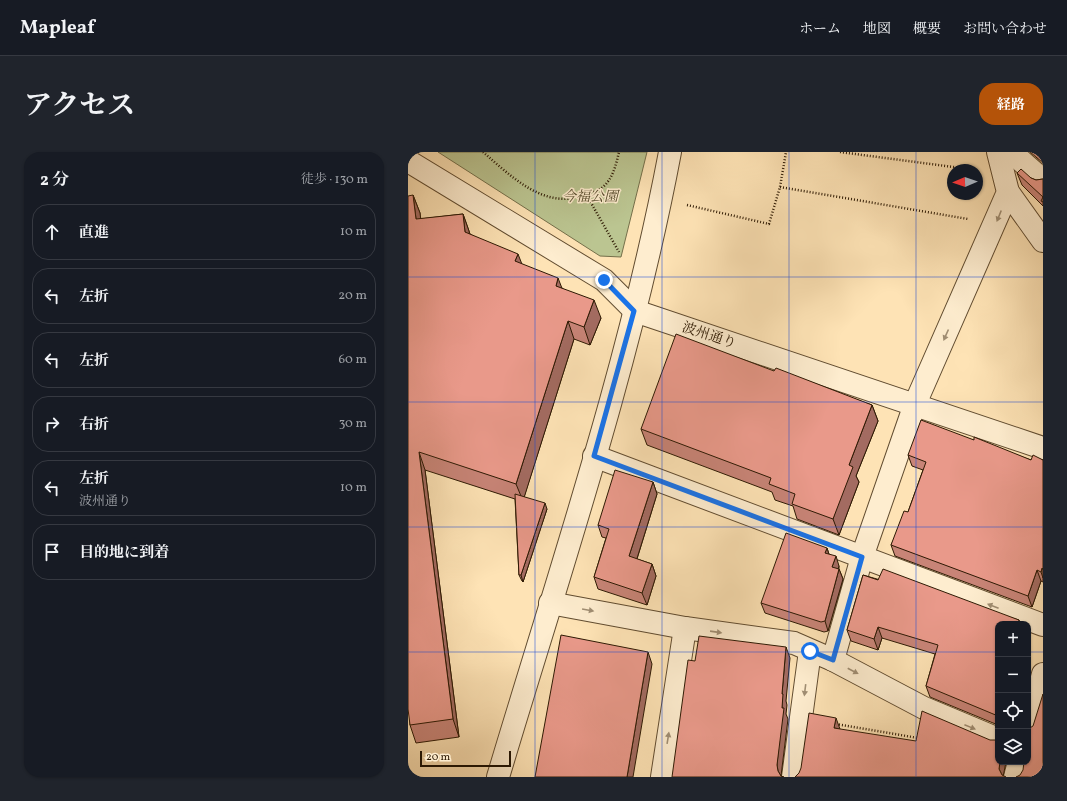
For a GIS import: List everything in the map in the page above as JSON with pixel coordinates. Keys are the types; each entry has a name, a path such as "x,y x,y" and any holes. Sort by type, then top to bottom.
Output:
{"street":[{"path":"498,777 594,456 634,311 661,198 670,152"},
{"path":"998,152 1008,192 1043,241"},
{"path":"1011,152 1043,180"},
{"name":"波州通り","path":"408,161 604,280 634,311 1043,448"},
{"path":"833,660 862,557 915,404 996,223 1008,192"},
{"path":"594,456 1043,625"},
{"path":"550,604 685,628 794,643 833,660 924,708 995,738"},
{"path":"662,777 685,628"},
{"path":"793,777 810,651"},
{"path":"1031,717 1043,674"},
{"path":"1015,777 1018,765"}],"path":[{"path":"483,152 520,184 546,197 576,199 602,188 614,171 619,152"},
{"path":"661,198 769,224 780,187 786,152"},
{"path":"840,152 947,166"},
{"path":"780,187 996,223"},
{"path":"586,194 619,252"},
{"path":"918,746 924,708"},
{"path":"801,718 919,738"}],"green space":[{"name":"今福公園","path":"438,152 647,152 621,257 600,256"}],"building":[{"path":"1021,169 1031,178 1036,180 1043,179 1043,197 1017,173"},
{"path":"413,195 416,219 463,214 465,232 518,254 515,261 558,278 556,286 594,300 584,327 568,321 516,484 419,452 453,719 410,725 408,709 408,196"},
{"path":"676,334 774,371 776,368 872,405 849,465 853,467 833,519 792,504 795,494 769,484 771,478 641,429"},
{"path":"921,420 974,440 974,437 1031,460 1033,455 1043,460 1043,569 1042,568 1041,572 1037,570 1028,596 891,545 904,511 908,512 926,462 908,455"},
{"path":"615,470 653,482 629,556 652,564 642,593 594,577 609,529 598,525"},
{"path":"515,494 545,503 521,575 519,575"},
{"path":"786,533 827,548 825,553 836,556 832,567 839,569 825,621 821,622 761,603"},
{"path":"883,569 1019,620 995,621 995,715 926,686 938,645 878,627 874,639 847,630 863,575 878,580"},
{"path":"561,635 648,652 627,777 535,777"},
{"path":"699,636 786,647 782,694 782,708 784,708 777,765 778,771 781,776 784,777 672,777 688,660 695,661"},
{"path":"1043,694 1043,777 1016,777 1020,775 1024,765 1031,765 1031,727 1033,726"},
{"path":"922,711 990,740 995,740 995,765 1000,765 999,769 1002,775 1006,777 795,777 801,768 809,713 836,718 834,728 916,741"}],"route":[{"path":"604,280 634,311 594,456 862,557 833,660 810,651"}]}
